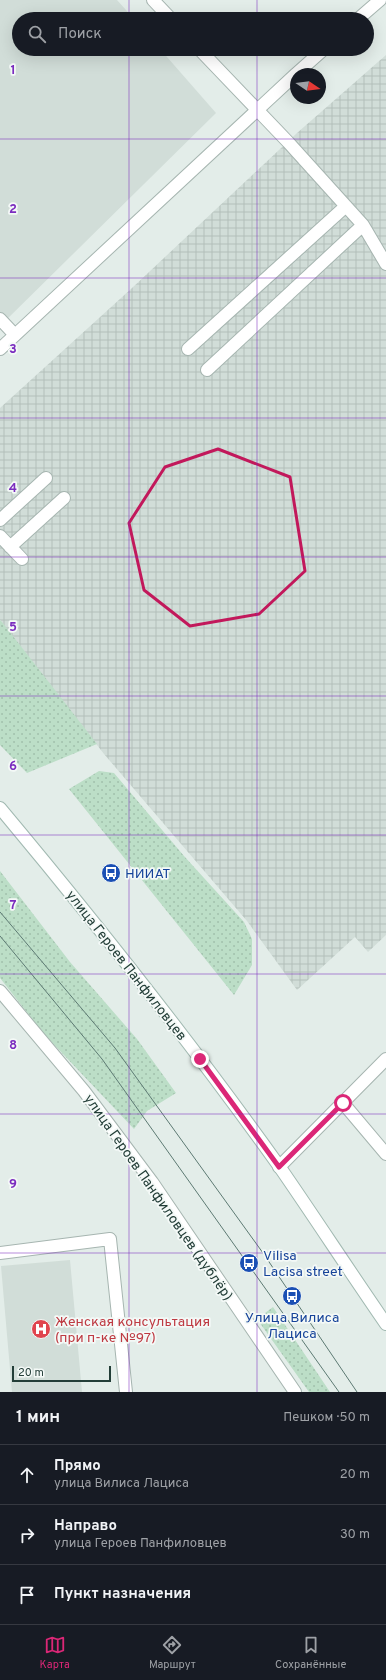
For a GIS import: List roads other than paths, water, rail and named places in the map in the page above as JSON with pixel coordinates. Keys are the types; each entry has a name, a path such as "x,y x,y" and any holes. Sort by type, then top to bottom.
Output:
{"street":[{"path":"154,0 165,12"},
{"path":"366,12 380,0"},
{"path":"206,56 288,142 364,225 386,264"},
{"path":"303,68 316,56"},
{"path":"0,349 290,79"},
{"path":"188,349 346,206"},
{"path":"207,370 364,225"},
{"path":"0,319 15,335"},
{"path":"0,520 46,478"},
{"path":"10,546 64,498"},
{"path":"0,536 22,559"},
{"name":"улица Героев Панфиловцев","path":"0,808 80,904 200,1059 279,1167 386,1324"},
{"name":"улица Героев Панфиловцев (дублёр)","path":"0,991 84,1090 152,1182 295,1392"},
{"path":"279,1167 386,1059"},
{"path":"343,1103 386,1154"},
{"path":"0,1253 110,1239 126,1392"}],"tram line":[{"path":"0,912 115,1048 263,1253 357,1392"},
{"path":"0,936 102,1059 339,1392"}],"place":[{"name":"НИИАТ","path":"111,873"},
{"name":"Vilisa Lacisa street","path":"249,1263"},
{"name":"Улица Вилиса Лациса","path":"292,1296"},
{"name":"Женская консультация (при п-ке №97)","path":"41,1329"}]}
